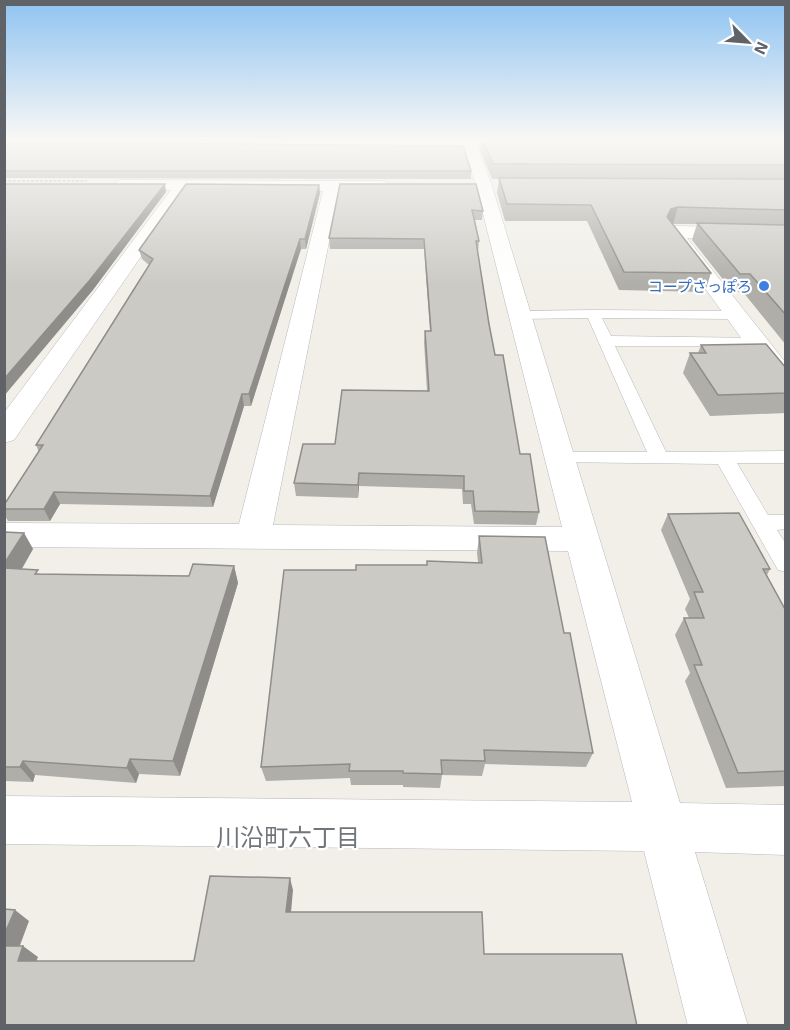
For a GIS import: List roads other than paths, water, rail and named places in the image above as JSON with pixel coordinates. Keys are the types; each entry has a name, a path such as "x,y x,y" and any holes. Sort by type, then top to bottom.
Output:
{"street":[{"path":"4,434 180,189"},
{"path":"253,537 331,189"},
{"path":"485,189 718,1026"},
{"path":"659,214 786,381"},
{"path":"673,232 786,234"},
{"path":"4,535 582,539"},
{"path":"4,820 662,826 786,830"}],"lane":[{"path":"593,314 659,458"},
{"path":"519,315 735,315"},
{"path":"605,341 756,342"},
{"path":"559,458 786,457"},
{"path":"724,458 786,564"},
{"path":"762,523 786,522"}],"place":[{"name":"コープさっぽろ","path":"764,286"}],"district":[{"name":"川沿町六丁目","path":"288,836"}]}
